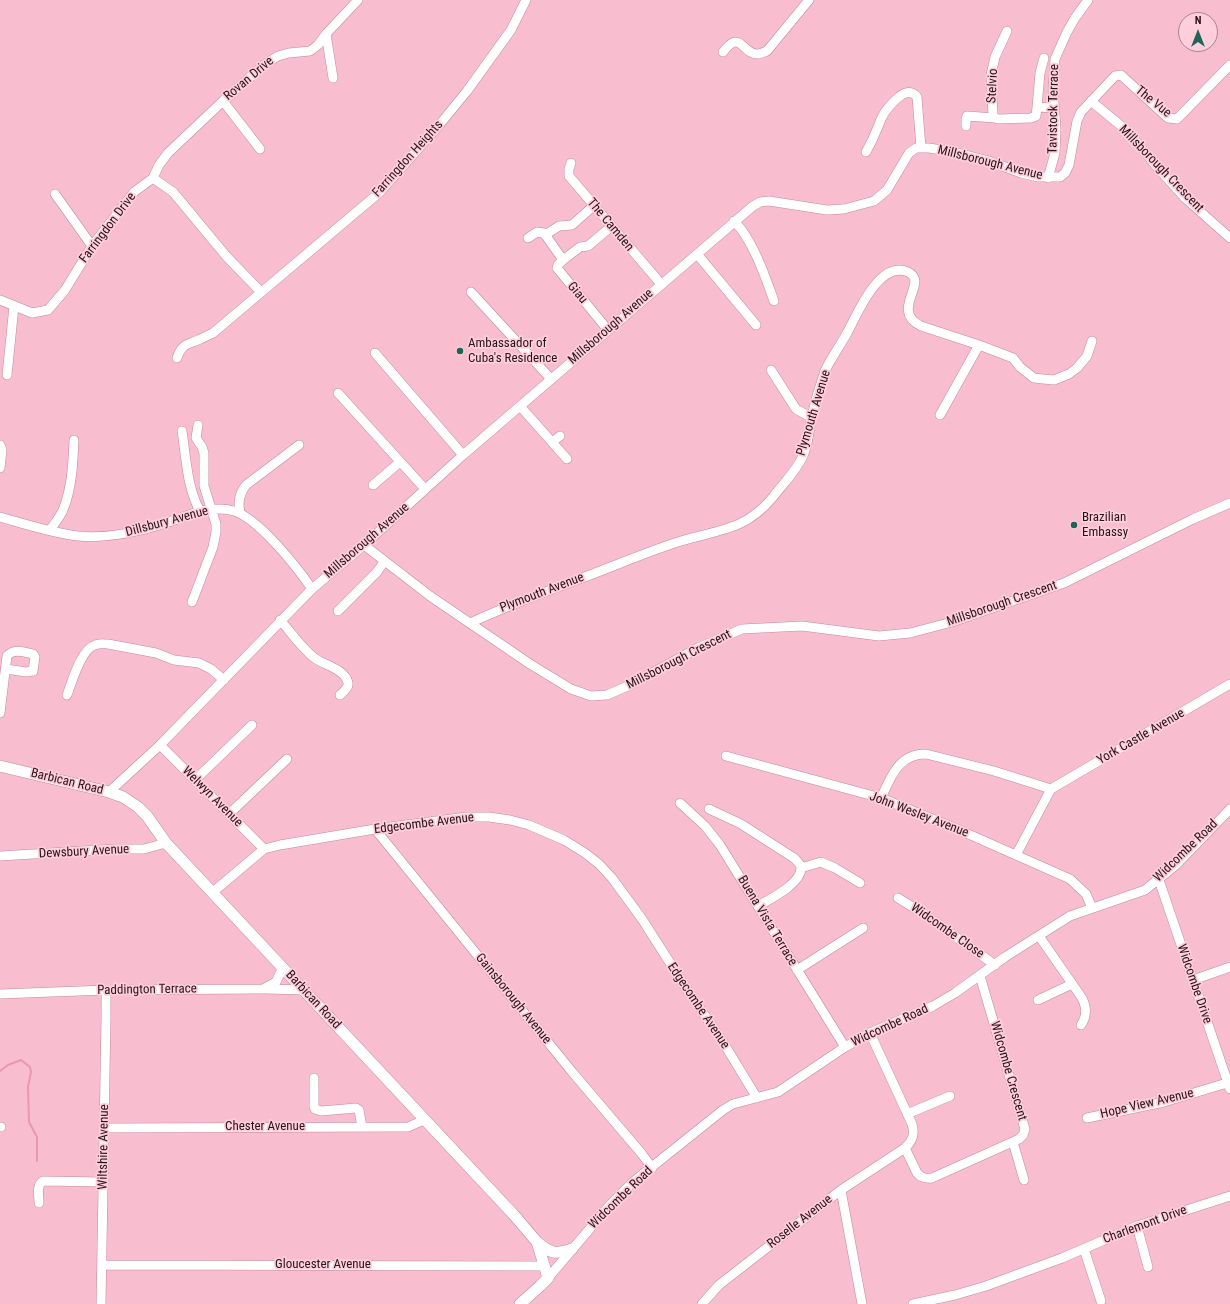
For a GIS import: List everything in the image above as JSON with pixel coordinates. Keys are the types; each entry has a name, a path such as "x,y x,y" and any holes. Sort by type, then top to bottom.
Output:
{"main road":[{"name":"Barbican Road","path":"0,766 108,792 123,797 138,807 147,816 166,843 514,1215 537,1242 548,1278"},
{"path":"537,1242 546,1249 555,1253 572,1249"},
{"path":"520,1304 548,1278"}],"street":[{"name":"Rovan Drive","path":"153,178 159,165 168,153 264,65 278,56 289,53 310,51 318,45 326,34 358,0"},
{"name":"Farringdon Heights","path":"177,358 180,349 187,343 213,333 380,192 467,91 511,30 526,0"},
{"path":"723,52 729,44 734,42 741,43 750,53 758,55 767,51 809,0"},
{"name":"Tavistock Terrace","path":"1048,178 1056,153 1053,90 1055,59 1074,18 1088,0"},
{"name":"Stelvio","path":"995,118 992,111 991,76 995,57 1007,31"},
{"path":"326,34 333,78"},
{"path":"1044,58 1040,73 1041,107 1055,108"},
{"name":"The Vue","path":"1091,101 1115,76 1121,75 1168,118 1172,120 1177,119 1230,65"},
{"path":"866,152 881,118 888,107 907,92 915,93 917,97 921,148"},
{"path":"223,101 260,149"},
{"name":"Millsborough Avenue","path":"108,792 160,745 280,620 312,589 364,545 463,455 520,406 549,377 606,327 661,284 753,206 760,202 776,202 828,210 844,209 874,201 887,190 910,153 916,148 954,152 989,161 1020,173 1048,178 1060,177 1065,173 1069,165 1076,121 1081,112 1091,101"},
{"name":"Millsborough Crescent","path":"1091,101 1126,130 1185,198 1230,238"},
{"name":"Stelvio","path":"966,126 967,116 995,118 1034,117 1041,107"},
{"name":"The Camden","path":"571,162 569,176 661,284"},
{"path":"153,178 173,192 227,257 261,292"},
{"name":"Farringdon Drive","path":"0,300 32,313 48,310 65,290 92,246 134,192 153,178"},
{"path":"55,194 92,246"},
{"path":"545,235 559,226 572,225 590,209"},
{"path":"734,221 743,233 760,264 774,301"},
{"path":"528,238 537,232 541,232 545,235 563,260 580,247 588,246 607,230"},
{"path":"697,254 756,326"},
{"name":"Giau","path":"563,260 558,266 559,271 606,327"},
{"name":"Plymouth Avenue","path":"470,623 537,595 681,541 723,530 749,520 772,499 802,457 825,372 865,298 873,286 887,275 894,272 906,271 912,274 914,278 914,288 908,305 908,311 909,317 914,323 1013,358 1020,367 1034,378 1054,380 1069,374 1077,368 1087,356 1092,341"},
{"path":"471,292 549,377"},
{"path":"7,375 14,306"},
{"path":"940,415 979,345"},
{"path":"375,353 463,455"},
{"path":"771,370 796,409 812,418"},
{"path":"338,393 425,489"},
{"path":"520,406 558,445 567,459"},
{"path":"192,602 213,547 216,532 216,524 210,509 209,499 205,492 204,453 196,438 198,425"},
{"path":"182,431 191,487 200,511"},
{"path":"558,445 560,436"},
{"path":"50,530 63,511 66,501 73,469 74,440"},
{"path":"0,445 2,450 0,468"},
{"path":"240,513 238,503 241,492 246,485 299,445"},
{"path":"373,485 400,462"},
{"name":"Millsborough Crescent","path":"364,545 384,562 430,596 530,664 570,689 591,696 607,695 630,685 698,648 742,629 802,626 879,636 910,633 952,622 1064,583 1193,519 1230,503"},
{"name":"Dillsbury Avenue","path":"0,517 77,536 100,536 127,533 210,509 232,510 250,519 279,548 312,589"},
{"path":"338,610 377,572 384,562"},
{"path":"280,620 316,659 344,676 348,682 348,686 340,695"},
{"path":"67,695 83,654 94,645 101,644 156,653 174,660 199,663 212,669 224,680"},
{"path":"0,713 6,669"},
{"name":"York Castle Avenue","path":"1051,789 1230,684"},
{"path":"195,780 252,725"},
{"name":"Welwyn Avenue","path":"160,745 264,849"},
{"path":"881,798 898,766 913,756 920,754 926,754 994,771 1051,789 1016,855"},
{"name":"John Wesley Avenue","path":"726,756 881,798 1070,879 1086,894 1092,908"},
{"path":"229,814 287,759"},
{"name":"Buena Vista Terrace","path":"680,804 712,834 845,1047"},
{"path":"709,809 741,824 800,863 801,868 799,876 790,886 758,906"},
{"name":"Widcombe Road","path":"548,1278 609,1206 633,1182 723,1110 733,1104 778,1092 845,1047 870,1033 933,1006 955,993 1070,916 1145,890 1187,854 1230,809"},
{"name":"Edgecombe Avenue","path":"213,892 264,849 305,840 467,817 489,817 510,820 531,826 564,840 586,853 612,878 642,919 758,1098"},
{"path":"1220,819 1230,818"},
{"name":"Gainsborough Avenue","path":"375,829 652,1168"},
{"name":"Dewsbury Avenue","path":"0,856 116,849 144,849 166,843"},
{"path":"801,868 821,862 836,868 860,883"},
{"name":"Widcombe Drive","path":"1158,880 1229,1084"},
{"name":"Widcombe Close","path":"898,898 924,914 995,965"},
{"path":"797,970 863,928"},
{"path":"1039,936 1082,998 1086,1008 1085,1019 1081,1025"},
{"path":"263,989 276,982 282,967"},
{"path":"1193,980 1230,967"},
{"name":"Widcombe Crescent","path":"905,1148 916,1173 919,1176 932,1178 1013,1142 1019,1139 1023,1134 1025,1129 980,976"},
{"path":"1038,1000 1072,984"},
{"name":"Paddington Terrace","path":"0,994 106,990 304,990"},
{"name":"Wiltshire Avenue","path":"101,1304 106,990"},
{"path":"870,1033 912,1124 914,1136 905,1148"},
{"path":"314,1078 315,1109 321,1111 356,1108 359,1110 362,1127"},
{"name":"Hope View Avenue","path":"1087,1118 1164,1102 1229,1084"},
{"path":"907,1114 950,1096"},
{"name":"Chester Avenue","path":"104,1128 408,1127 424,1120"},
{"path":"1013,1142 1024,1180"},
{"name":"Roselle Avenue","path":"702,1304 719,1285 841,1190 905,1148"},
{"path":"39,1203 38,1187 43,1181 103,1182"},
{"path":"841,1190 862,1304"},
{"name":"Charlemont Drive","path":"913,1304 956,1295 986,1286 1062,1258 1137,1226 1230,1196"},
{"path":"1137,1226 1148,1267"},
{"path":"1084,1249 1101,1301"},
{"name":"Gloucester Avenue","path":"102,1266 544,1266"}],"waterway":[{"path":"0,1071 8,1065 21,1060 30,1067 31,1072 28,1087 29,1122 37,1137 37,1161"}],"place":[{"name":"Ambassador of Cuba's Residence","path":"460,351"},
{"name":"Brazilian Embassy","path":"1074,525"}]}
